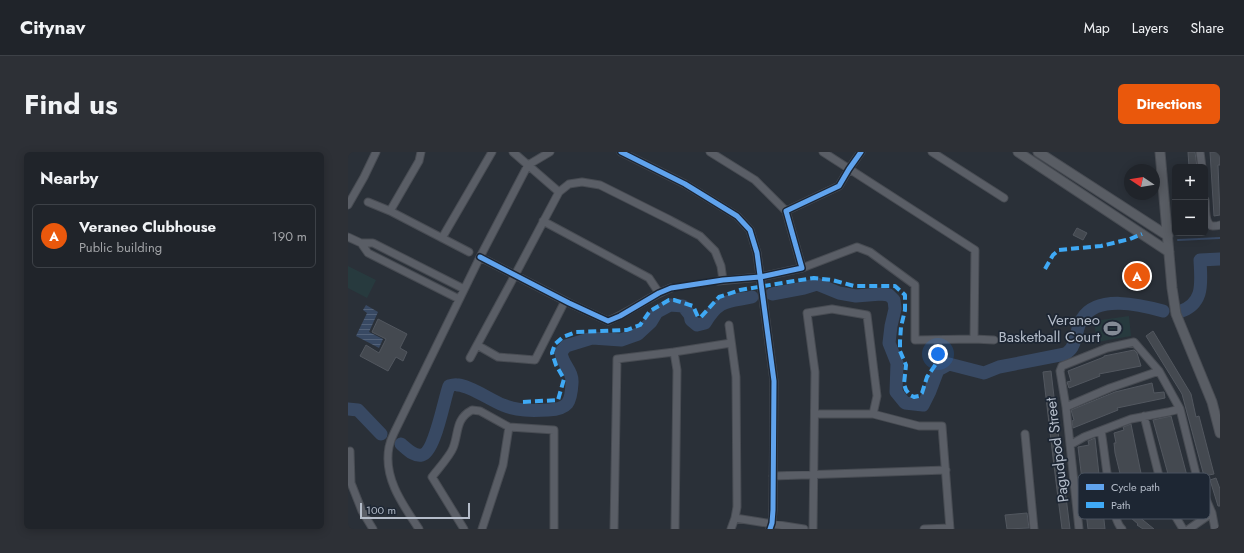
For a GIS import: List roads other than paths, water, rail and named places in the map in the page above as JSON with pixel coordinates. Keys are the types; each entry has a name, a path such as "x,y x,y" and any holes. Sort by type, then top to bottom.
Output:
{"main road":[{"path":"1018,152 1169,252"},
{"path":"1038,152 1168,236"},
{"path":"1160,152 1176,314 1210,395 1220,433"}],"street":[{"path":"348,205 376,152"},
{"path":"390,211 419,161 421,152"},
{"path":"442,238 492,152"},
{"path":"513,152 559,192"},
{"path":"419,529 400,499 392,482 388,466 389,447 394,433 459,299 528,165 550,152"},
{"path":"621,152 685,184 737,216 750,230 757,253 774,381 771,526"},
{"path":"710,152 755,180 786,211 802,268"},
{"path":"823,152 975,250 974,339"},
{"path":"786,211 839,186 861,152"},
{"path":"932,152 1004,198"},
{"path":"1200,152 1202,164"},
{"path":"470,358 559,192 569,184 582,182 600,185 700,236 715,251 720,266 720,281 760,277 802,268 857,247 870,252 915,285 915,340 994,340"},
{"path":"368,202 390,211 469,252"},
{"path":"543,221 649,278 659,293"},
{"path":"1208,222 1213,226 1220,225"},
{"path":"348,237 362,243 373,243 464,289"},
{"path":"362,243 368,253 459,299"},
{"path":"480,257 565,301 608,321 671,288"},
{"path":"477,346 498,357 535,360 565,301"},
{"path":"813,529 815,372 807,313 832,309 867,315 877,396 873,414"},
{"path":"729,325 736,377 736,507 735,518 731,529"},
{"name":"Pagudpod Street","path":"1079,529 1066,407 1060,371 1062,366 1107,348 1134,342 1158,371"},
{"path":"614,529 617,359 731,343"},
{"path":"674,352 677,370 675,529"},
{"path":"1066,407 1110,388 1158,371 1180,409 1196,473"},
{"path":"1070,445 1084,437 1131,419 1180,409"},
{"path":"464,529 432,477 453,449 459,422 464,414 472,410 480,411 508,427 554,430 554,529"},
{"path":"815,414 873,414 919,426 942,426 950,528 924,529"},
{"path":"1144,416 1158,473"},
{"path":"482,529 503,465 508,427"},
{"path":"1101,431 1107,473"},
{"path":"1025,434 1034,529"},
{"path":"350,451 349,483 362,511 373,529"},
{"path":"773,476 946,470"},
{"path":"1210,508 1215,529"},
{"path":"735,518 771,526 804,529"},
{"path":"1116,519 1119,527 1122,529"},
{"path":"1177,519 1183,529"},
{"path":"1189,529 1203,519"}],"water":[{"path":"366,305 378,312 369,332 383,339 379,348 356,336 367,313 363,310"}],"waterway":[{"path":"1178,240 1220,238"},
{"path":"1179,312 1193,304 1200,291 1200,260 1220,259"},
{"path":"772,294 817,284 839,293 856,296 881,294 889,295 894,300 895,309 889,343 897,363 896,392 905,403 923,405 938,370 949,364 984,373 999,367 1065,354 1072,346 1082,319 1089,311 1098,306 1120,303 1143,306 1163,311"},
{"path":"401,444 416,455 422,455 427,452 435,435 449,386 456,385 469,388 508,407 525,410 560,408 567,404 572,390 571,374 563,360 561,352 566,346 592,338 621,340 638,334 651,322 657,312 670,305 683,306 690,315 691,320 697,325 705,323 710,315 724,303 752,297"},
{"path":"348,409 358,410 381,434"}],"tunnel":[{"path":"671,288 718,281"}],"place":[{"name":"Veraneo Clubhouse","path":"1137,276"},
{"name":"Veraneo Basketball Court","path":"1113,329"}]}
